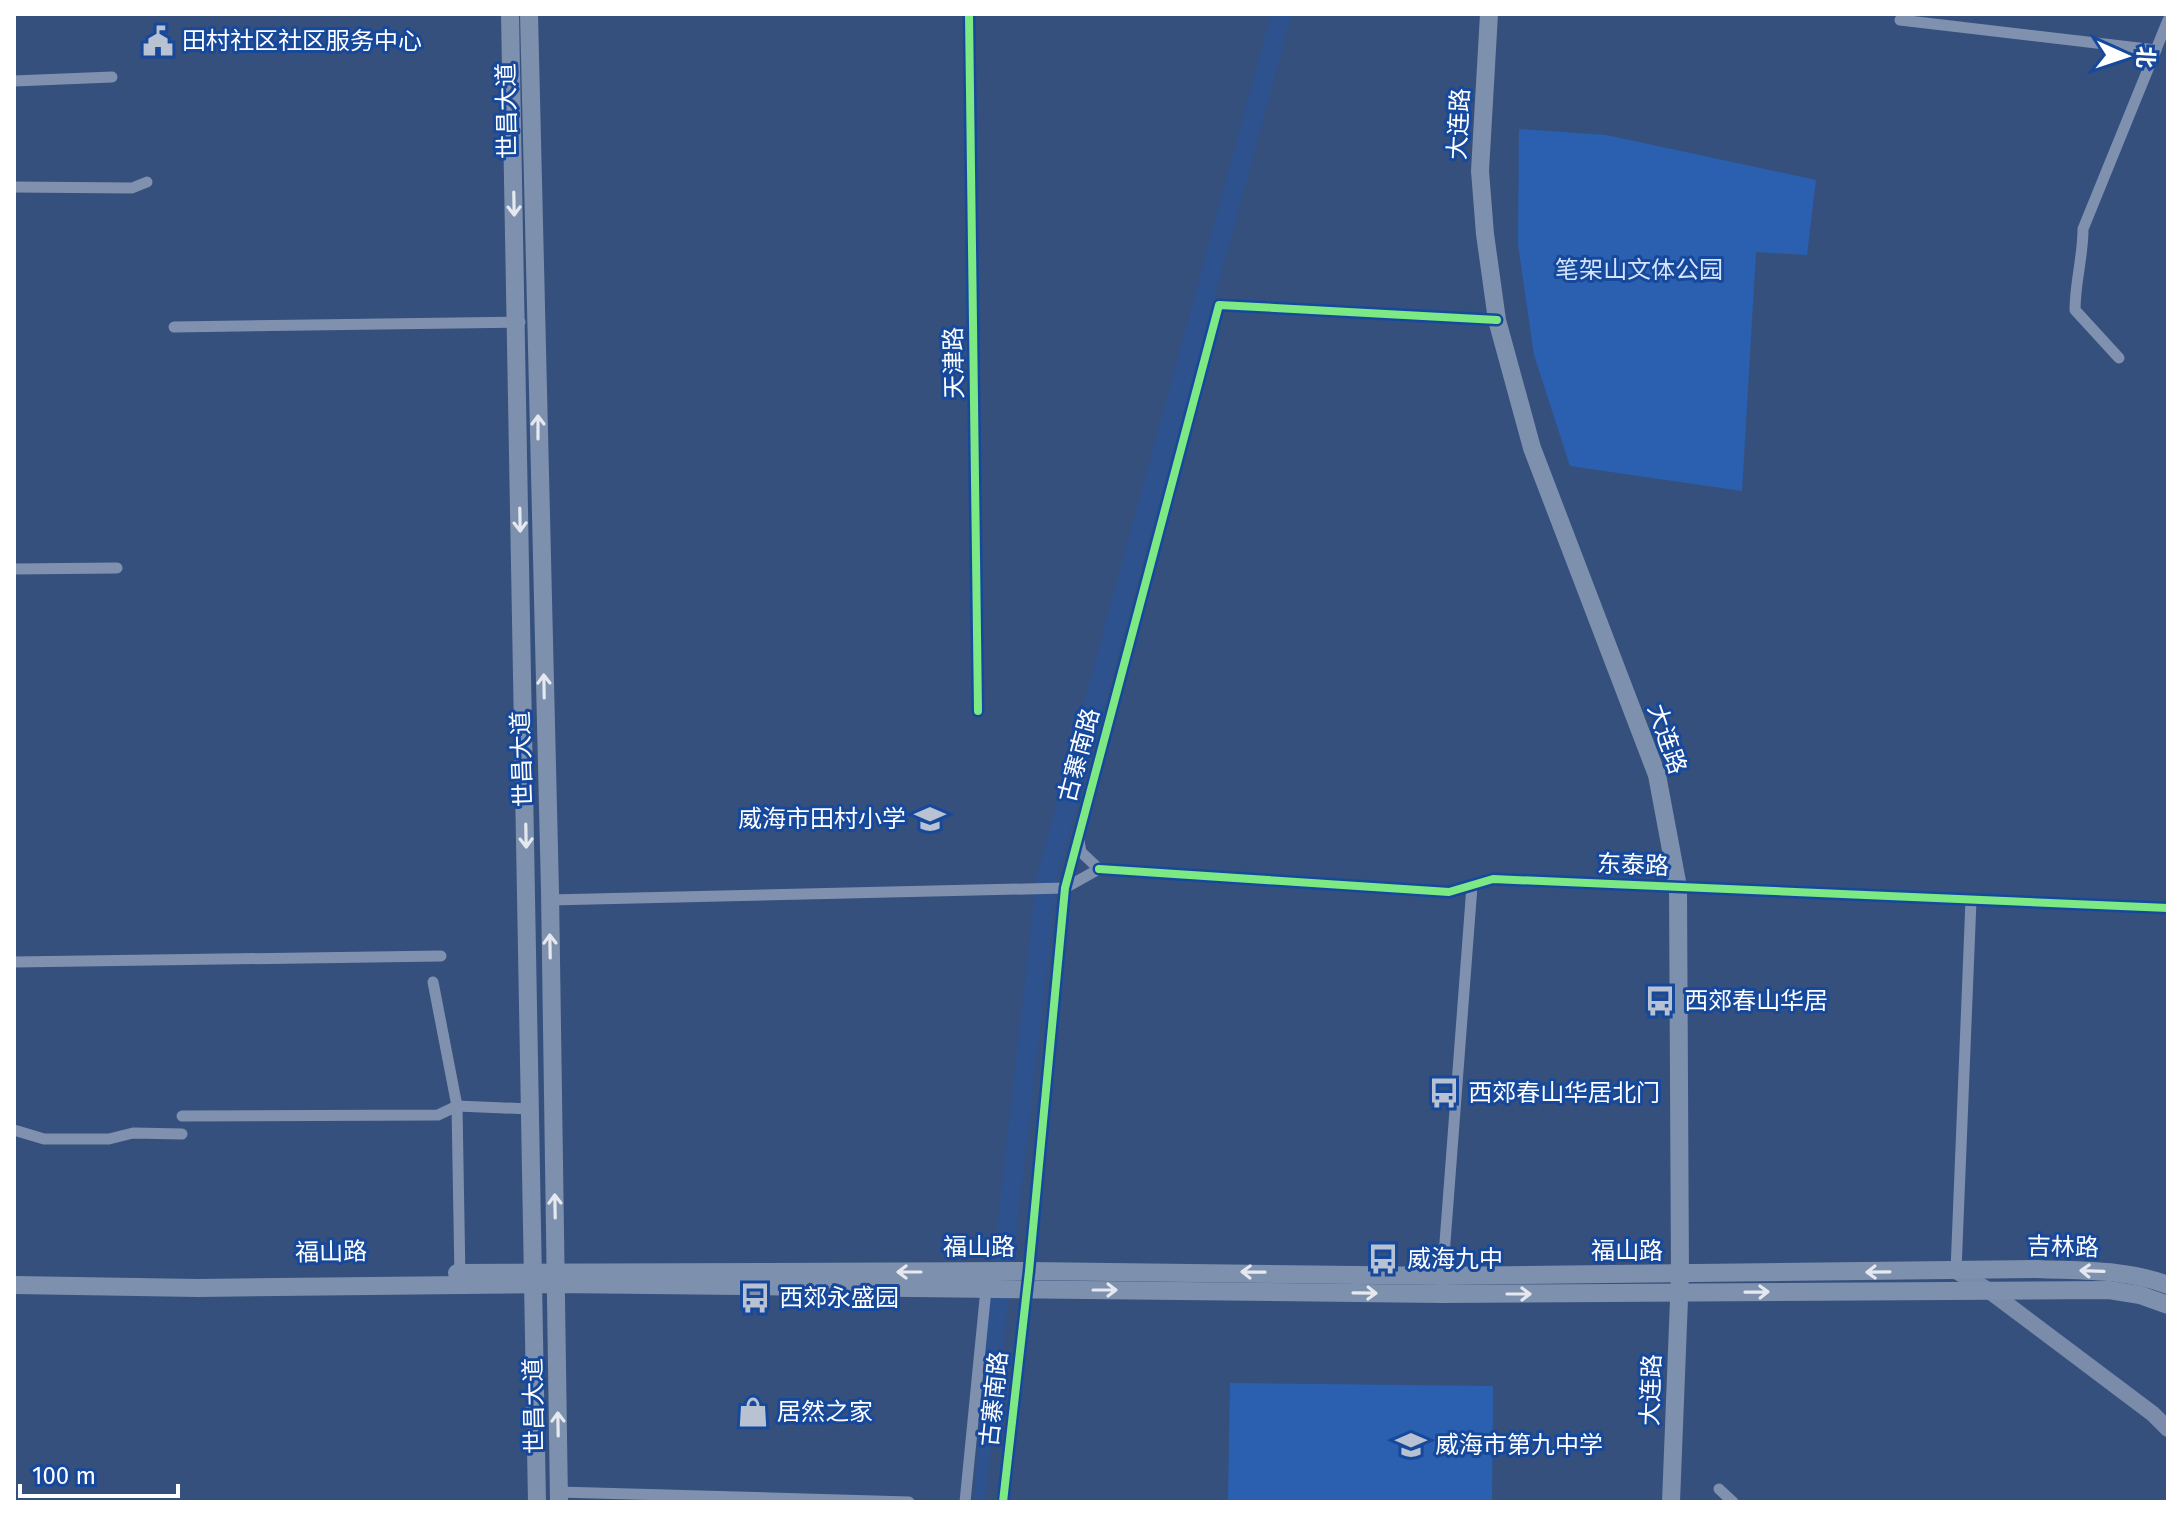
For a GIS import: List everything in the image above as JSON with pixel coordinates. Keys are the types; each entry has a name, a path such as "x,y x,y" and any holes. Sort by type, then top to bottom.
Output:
{"main road":[{"name":"世昌大道","path":"510,14 537,1502"},
{"name":"世昌大道","path":"529,14 559,1497"},
{"name":"大连路","path":"1489,14 1480,171 1497,320 1532,448 1657,775 1678,887 1679,1284 1671,1502"},
{"name":"吉林路","path":"1956,1271 2037,1269 2110,1272 2144,1276 2168,1285"},
{"name":"福山路","path":"1679,1284 1956,1271"},
{"path":"1956,1271 1988,1290 2153,1414 2168,1429"},
{"name":"福山路","path":"14,1276 1679,1284 1988,1290"},
{"path":"14,1285 197,1288 460,1280"},
{"name":"吉林路","path":"1988,1290 2109,1290 2140,1295 2168,1305"}],"street":[{"name":"天津路","path":"969,14 978,711"},
{"path":"1900,20 2156,50"},
{"path":"2119,358 2075,310 2075,284 2083,256 2083,229 2168,20"},
{"path":"14,81 112,77"},
{"path":"14,187 132,188 147,182"},
{"name":"古寨南路","path":"1003,1502 1062,888 1219,305 1497,320"},
{"path":"174,327 536,321"},
{"path":"14,569 117,568"},
{"path":"549,900 1062,888 1099,869 1081,852 1078,837"},
{"name":"东泰路","path":"1099,869 1449,892 1493,879 2168,908"},
{"path":"1442,1285 1472,886"},
{"path":"1956,1271 1971,900"},
{"path":"14,962 441,956"},
{"path":"433,982 457,1106 460,1280"},
{"path":"182,1116 438,1115 457,1106 530,1109"},
{"path":"14,1130 44,1139 109,1139 133,1133 182,1134"},
{"path":"965,1502 987,1280"},
{"path":"1719,1489 1733,1502"},
{"path":"559,1497 909,1502"}],"green space":[{"name":"笔架山文体公园","path":"1519,129 1606,135 1816,180 1807,255 1756,252 1742,491 1570,466 1534,355 1518,244"},
{"path":"1230,1383 1493,1386 1492,1502 1228,1502"}],"shaded area":[{"path":"1271,14 1292,14 1058,874 985,1502 974,1502 986,1324 1037,875"}],"cycle path":[{"path":"969,14 978,711"},
{"path":"1003,1502 1029,1271 1065,888 1219,305 1497,320"},
{"path":"1099,869 1449,892 1493,879 2168,908"}],"place":[{"name":"田村社区社区服务中心","path":"158,41"},
{"name":"威海市田村小学","path":"930,819"},
{"name":"西郊春山华居","path":"1660,1001"},
{"name":"西郊春山华居北门","path":"1444,1093"},
{"name":"威海九中","path":"1383,1259"},
{"name":"西郊永盛园","path":"755,1298"},
{"name":"居然之家","path":"753,1412"},
{"name":"威海市第九中学","path":"1411,1445"}]}
